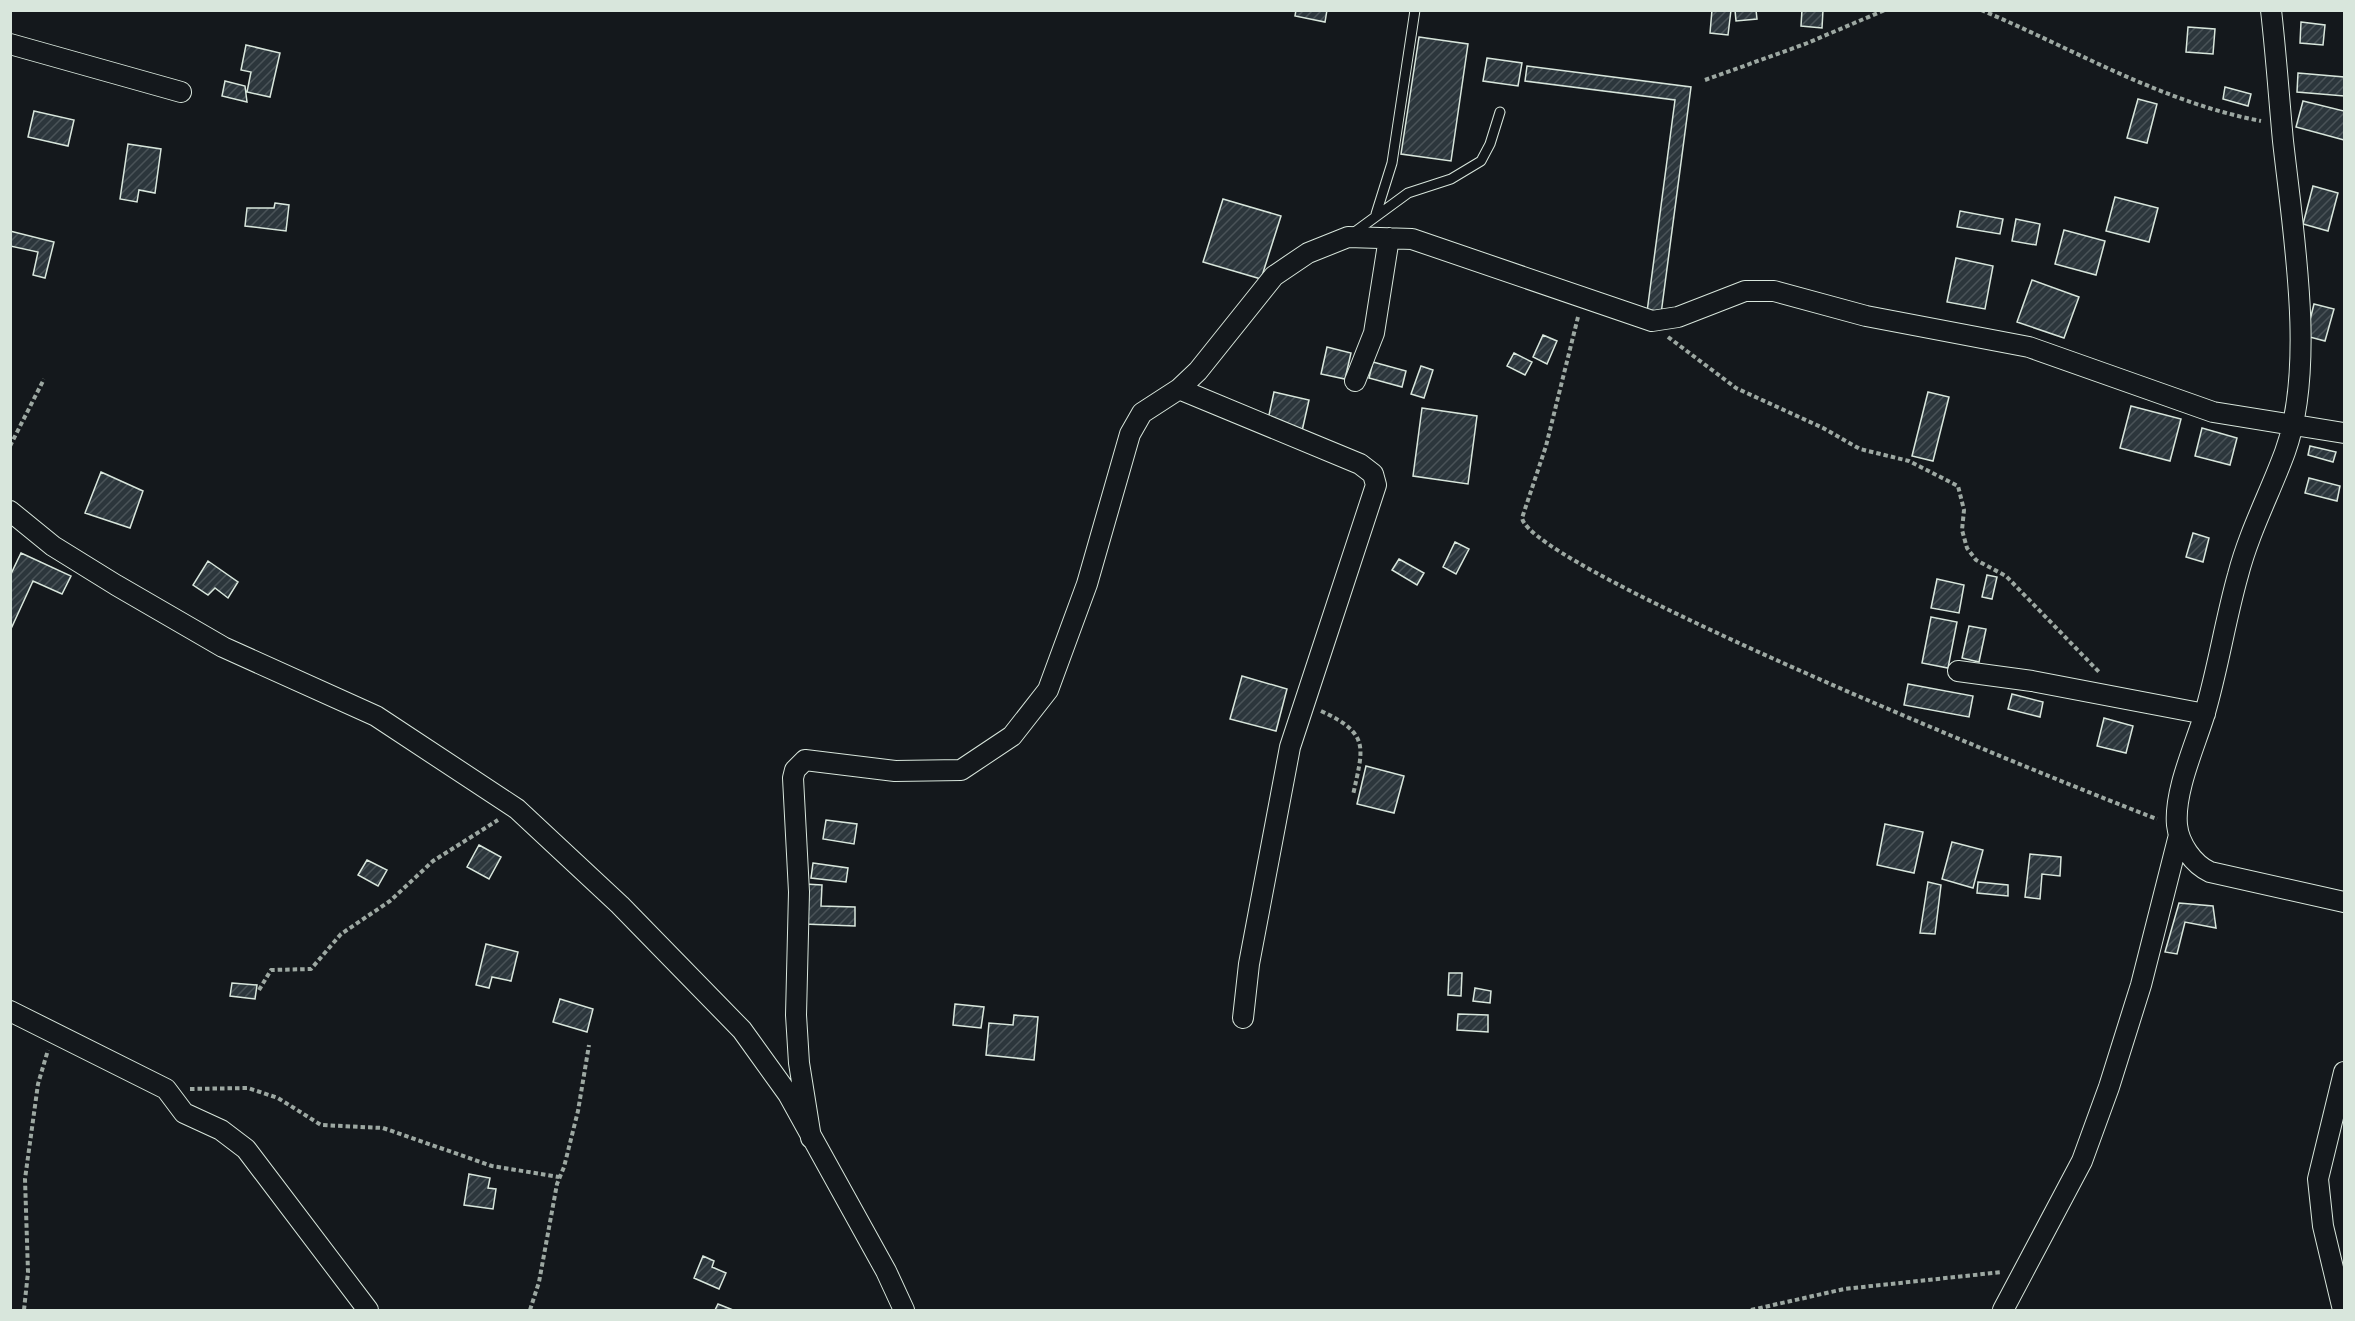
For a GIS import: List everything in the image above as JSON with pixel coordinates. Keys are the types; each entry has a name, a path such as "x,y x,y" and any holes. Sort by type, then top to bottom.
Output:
{"street":[{"path":"2002,1311 2082,1161 2109,1088 2141,985 2178,831 2177,813 2185,775 2205,714 2240,566 2285,451 2293,424 2301,343 2271,10"},
{"path":"10,44 181,92"},
{"path":"812,1138 799,1063 796,1015 799,892 793,778 795,770 806,760 895,771 961,770 1012,736 1048,690 1088,584 1130,434 1142,413 1179,389 1239,322 1274,276 1308,253 1348,237 1412,239 1652,321 1678,317 1745,291 1774,291 1866,316 2029,347 2190,406 2213,412 2344,433"},
{"path":"1355,381 1374,333 1389,238"},
{"path":"1179,389 1360,464 1373,474 1376,491 1342,585 1290,747 1280,789 1249,964 1243,1018"},
{"path":"10,511 53,546 116,585 223,647 376,716 516,809 620,905 742,1030 788,1094 886,1271 904,1311"},
{"path":"1958,671 2032,681 2205,714"},
{"path":"2178,831 2194,861 2210,872 2344,902"},
{"path":"10,1011 166,1089 184,1113 221,1130 246,1149 368,1311"},
{"path":"2343,1311 2323,1226 2318,1179 2344,1072"}],"lane":[{"path":"1376,214 1392,163 1415,10"},
{"path":"1348,237 1376,214 1408,193 1450,179 1481,161 1490,144 1500,112"}],"path":[{"path":"1705,80 1805,44 1885,10"},
{"path":"1981,10 2157,91 2224,114 2282,125"},
{"path":"1583,299 1546,446 1522,518 1526,528 1567,556 1659,604 1799,671 2178,831"},
{"path":"1652,321 1675,344 1736,388 1822,428 1860,449 1909,461 1958,486 1964,510 1962,530 1967,548 1976,560 2006,576 2103,675"},
{"path":"10,446 44,379"},
{"path":"1304,703 1348,725 1359,739 1362,753 1353,795"},
{"path":"259,990 271,970 311,969 341,934 390,902 433,861 516,809"},
{"path":"24,1311 28,1272 25,1179 38,1084 53,1033"},
{"path":"530,1311 539,1282 559,1177 578,1111 589,1045"},
{"path":"166,1089 248,1088 278,1098 321,1125 383,1128 492,1166 559,1177"},
{"path":"1751,1311 1844,1289 2023,1269"}],"building":[{"path":"1296,10 1327,10 1325,22 1295,16"},
{"path":"1712,10 1731,10 1728,35 1710,33"},
{"path":"1735,10 1756,10 1757,19 1736,21"},
{"path":"1802,10 1823,10 1822,28 1801,26"},
{"path":"2301,22 2325,25 2323,45 2300,43"},
{"path":"2188,27 2215,29 2213,54 2186,52"},
{"path":"1419,37 1468,44 1451,161 1401,154"},
{"path":"246,45 280,53 270,97 247,92 251,72 241,70"},
{"path":"1487,58 1522,63 1518,86 1483,81"},
{"path":"1527,66 1691,87 1661,314 1647,312 1675,100 1525,81"},
{"path":"2298,73 2344,77 2344,96 2297,92"},
{"path":"225,81 245,86 247,102 222,96"},
{"path":"2225,87 2251,94 2248,106 2223,99"},
{"path":"2138,99 2157,104 2147,143 2127,138"},
{"path":"2303,101 2344,111 2344,140 2296,127"},
{"path":"34,111 74,120 68,146 28,137"},
{"path":"128,144 161,149 155,193 139,190 137,202 120,199"},
{"path":"2313,186 2338,193 2328,231 2303,224"},
{"path":"2115,197 2158,208 2149,242 2106,231"},
{"path":"1223,199 1281,216 1261,279 1203,262"},
{"path":"275,203 289,205 286,231 245,226 247,208 274,208"},
{"path":"1960,211 2003,219 2000,234 1957,227"},
{"path":"2016,219 2040,224 2036,245 2012,241"},
{"path":"2064,230 2105,241 2096,275 2055,264"},
{"path":"10,231 54,242 45,278 33,275 38,252 10,246"},
{"path":"1956,258 1993,266 1985,309 1947,302"},
{"path":"2032,280 2079,297 2064,338 2017,322"},
{"path":"2314,304 2334,309 2325,341 2306,336"},
{"path":"1543,335 1557,341 1547,364 1533,357"},
{"path":"1327,347 1351,353 1345,379 1321,374"},
{"path":"1514,353 1532,362 1525,375 1507,366"},
{"path":"1373,362 1406,371 1402,387 1369,378"},
{"path":"1421,366 1433,370 1424,398 1411,394"},
{"path":"1274,392 1309,400 1302,431 1267,424"},
{"path":"1928,392 1949,397 1933,461 1912,456"},
{"path":"2131,406 2181,419 2170,461 2120,448"},
{"path":"1422,408 1477,416 1468,484 1413,476"},
{"path":"2202,428 2237,438 2230,465 2195,456"},
{"path":"2310,446 2336,452 2333,462 2308,455"},
{"path":"101,472 143,491 130,528 85,513"},
{"path":"2309,478 2340,486 2337,501 2305,493"},
{"path":"2193,533 2209,538 2203,562 2186,557"},
{"path":"1455,542 1469,549 1456,574 1443,567"},
{"path":"21,553 71,576 62,594 33,581 10,631 10,576"},
{"path":"1399,559 1424,573 1417,585 1392,570"},
{"path":"208,561 238,582 228,598 215,588 208,595 193,585"},
{"path":"1987,575 1997,577 1992,599 1982,597"},
{"path":"1937,579 1964,585 1959,613 1931,608"},
{"path":"1931,617 1957,622 1948,668 1922,663"},
{"path":"1969,626 1986,629 1979,662 1962,658"},
{"path":"1242,676 1287,689 1276,731 1230,719"},
{"path":"1908,684 1973,696 1969,717 1904,705"},
{"path":"2012,694 2043,702 2040,717 2008,709"},
{"path":"2104,718 2133,726 2126,753 2097,746"},
{"path":"1366,766 1404,776 1394,813 1357,804"},
{"path":"826,820 857,824 854,844 823,839"},
{"path":"1885,824 1923,832 1914,873 1877,865"},
{"path":"1952,842 1983,850 1973,888 1942,879"},
{"path":"479,845 501,857 489,879 467,867"},
{"path":"2030,854 2061,857 2060,876 2042,874 2040,899 2025,897"},
{"path":"367,860 387,870 378,886 358,875"},
{"path":"813,863 848,868 846,882 811,878"},
{"path":"1928,882 1941,885 1935,934 1920,933"},
{"path":"1978,882 2008,885 2008,896 1977,893"},
{"path":"805,884 822,885 821,906 855,907 855,926 804,924"},
{"path":"2179,903 2213,906 2216,928 2185,922 2177,954 2165,952"},
{"path":"486,944 518,952 511,981 492,977 489,988 476,985"},
{"path":"1449,973 1462,973 1461,996 1448,995"},
{"path":"232,983 257,985 255,999 230,996"},
{"path":"1475,988 1491,991 1490,1003 1473,1001"},
{"path":"560,999 593,1009 587,1032 553,1022"},
{"path":"955,1004 984,1007 981,1028 953,1025"},
{"path":"1458,1014 1488,1015 1488,1032 1457,1030"},
{"path":"1014,1015 1038,1017 1034,1060 986,1055 989,1023 1013,1025"},
{"path":"469,1174 490,1178 488,1188 496,1189 493,1209 464,1205"},
{"path":"703,1256 714,1261 712,1267 726,1273 719,1289 694,1278"},
{"path":"718,1304 733,1310 715,1310"}]}
